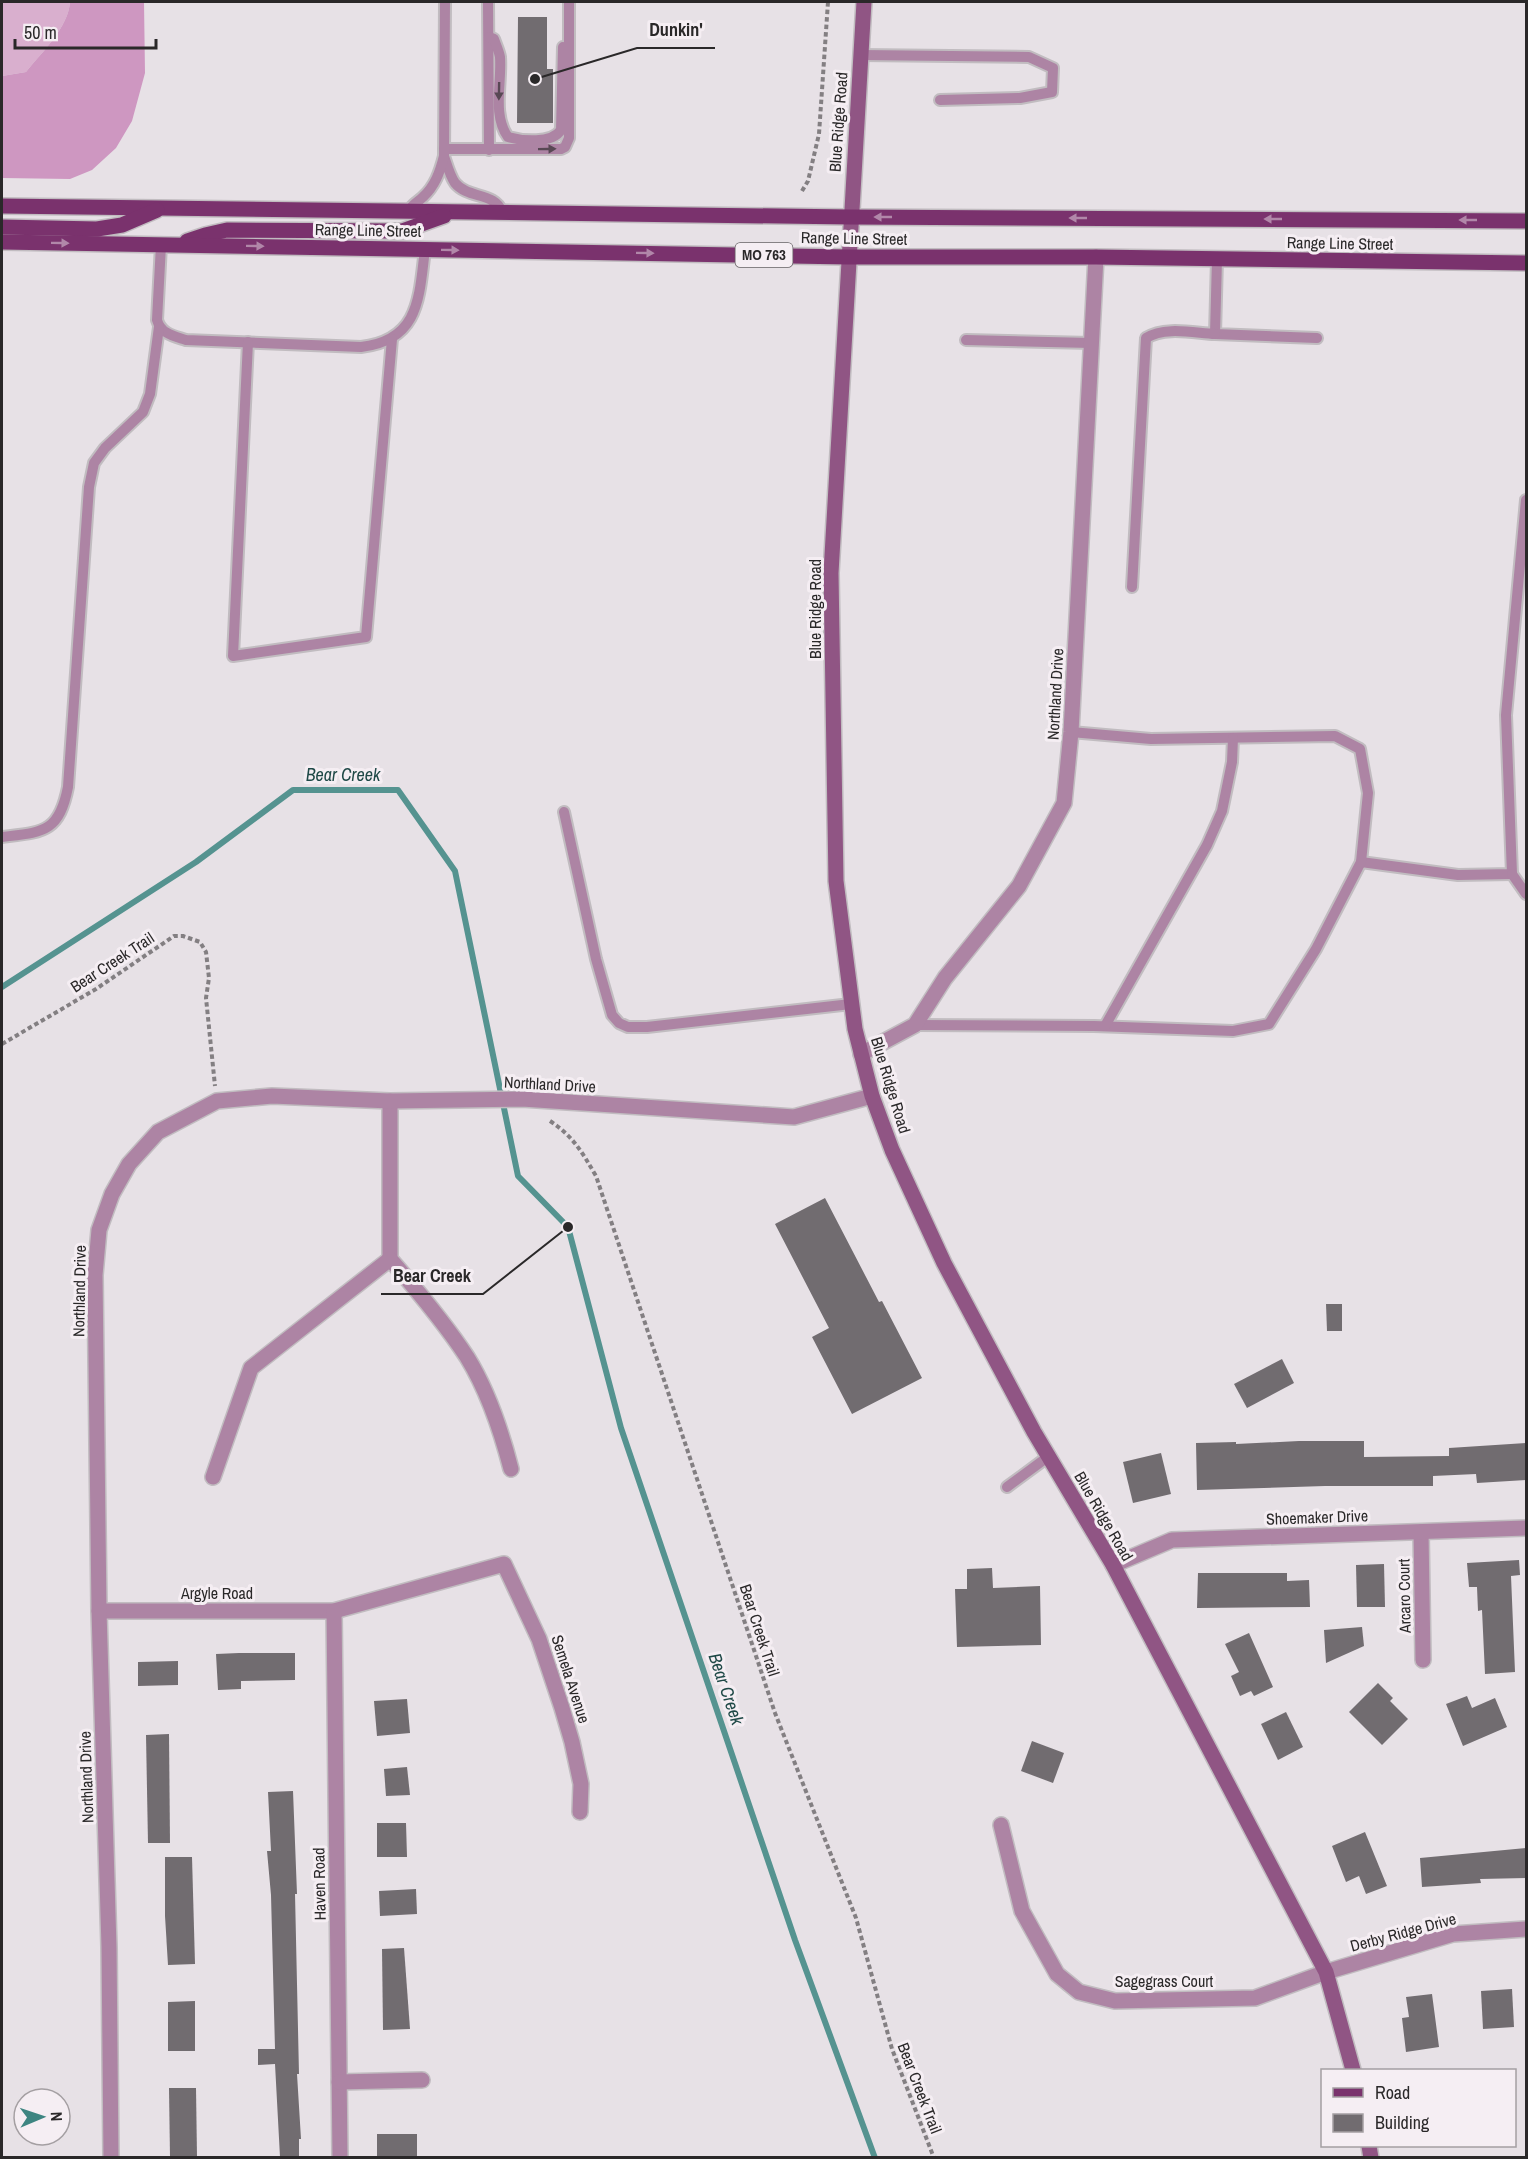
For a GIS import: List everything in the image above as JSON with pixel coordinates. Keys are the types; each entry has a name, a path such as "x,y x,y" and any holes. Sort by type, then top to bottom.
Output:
{"main road":[{"name":"Range Line Street","path":"2,206 850,217 1527,220"},
{"path":"2,227 97,229 122,225 162,208"},
{"path":"177,245 227,230 402,231 455,212"},
{"name":"Range Line Street","path":"2,242 848,257 1096,257 1527,263"}],"street":[{"name":"Blue Ridge Road","path":"864,2 850,217 831,593 836,881 851,1004 861,1054 872,1096 892,1150 944,1263 1049,1456 1113,1565 1326,1972 1353,2069"},
{"name":"Northland Drive","path":"861,1054 915,1025 945,978 1019,886 1064,803 1071,732 1096,257"},
{"name":"Northland Drive","path":"111,2157 109,1947 99,1611 95,1275 99,1230 112,1194 129,1164 158,1132 217,1101 272,1096 390,1101 522,1099 794,1117 872,1096"},
{"path":"390,1101 390,1259 424,1299 468,1358 490,1404 503,1438 511,1469"},
{"path":"213,1477 251,1368 390,1259"},
{"name":"Shoemaker Drive","path":"1113,1565 1172,1539 1527,1528"},
{"name":"Arcaro Court","path":"1421,1532 1423,1660"},
{"name":"Argyle Road","path":"99,1611 334,1611 504,1564"},
{"name":"Semela Avenue","path":"504,1564 539,1638 562,1708 581,1784 580,1812"},
{"name":"Haven Road","path":"334,1611 340,2157"},
{"name":"Sagegrass Court","path":"1001,1825 1022,1911 1058,1974 1079,1992 1115,2001 1255,1998 1326,1972"},
{"name":"Derby Ridge Drive","path":"1326,1972 1454,1934 1527,1929"},
{"path":"339,2082 422,2080"}],"lane":[{"path":"409,211 411,206 430,189 441,168 444,153 445,2"},
{"path":"488,2 489,150"},
{"path":"444,153 565,147 569,138 569,2"},
{"path":"489,37 494,39 500,55 501,124 508,136 517,140 549,138 556,136 561,130 563,48 565,38 569,37"},
{"path":"861,56 1029,57 1053,68 1052,92 1020,98 940,100"},
{"path":"444,153 456,183 464,190 491,199 500,205 502,212"},
{"path":"161,245 156,320 159,327 167,334 186,340 361,347 379,345 392,339 409,324 418,301 425,249"},
{"path":"1215,334 1217,259"},
{"path":"2,837 33,833 49,827 57,821 64,807 68,787 89,487 94,463 105,448 143,412 150,394 159,327"},
{"path":"1132,586 1146,338 1164,331 1317,338"},
{"path":"248,342 232,656 366,637 392,339"},
{"path":"966,340 1091,343"},
{"path":"1527,500 1506,715 1512,874 1527,894"},
{"path":"915,1025 1105,1026 1233,1031 1269,1024 1316,949 1360,862 1368,793 1360,749 1335,736 1151,739 1071,732"},
{"path":"1105,1026 1207,845 1222,811 1232,762 1233,738"},
{"path":"564,812 596,959 612,1015 619,1023 628,1027 647,1027 851,1004"},
{"path":"1360,862 1458,875 1512,874"},
{"path":"1007,1486 1049,1456"}],"path":[{"path":"802,191 808,181 819,134 828,2"},
{"name":"Bear Creek Trail","path":"2,1044 96,989 174,936 183,936 200,942 206,952 209,978 206,998 216,1092"},
{"name":"Bear Creek Trail","path":"550,1121 566,1132 596,1176 776,1713 856,1918 892,2049 934,2157"}],"shaded area":[{"path":"2,2 70,2 65,21 26,72 2,76"},
{"path":"70,2 144,2 145,73 132,121 116,148 92,170 70,179 2,178 2,76 26,72 65,21"}],"building":[{"path":"518,17 547,17 547,69 553,69 553,123 517,123"},
{"path":"825,1198 922,1378 852,1414 812,1337 829,1328 775,1224"},
{"path":"1326,1304 1342,1304 1342,1331 1327,1331"},
{"path":"1282,1359 1294,1383 1247,1408 1234,1384"},
{"path":"1364,1441 1364,1457 1449,1456 1449,1448 1527,1443 1527,1480 1477,1483 1476,1474 1433,1476 1433,1486 1325,1486 1197,1490 1196,1443"},
{"path":"1161,1453 1171,1494 1133,1503 1123,1462"},
{"path":"1519,1560 1520,1575 1511,1576 1515,1672 1485,1674 1482,1610 1478,1611 1477,1587 1469,1587 1467,1563"},
{"path":"1384,1564 1385,1607 1357,1607 1356,1565"},
{"path":"992,1568 993,1588 1040,1586 1041,1645 957,1647 955,1589 967,1589 967,1569"},
{"path":"1198,1573 1287,1573 1287,1581 1309,1580 1310,1607 1197,1608"},
{"path":"1362,1627 1364,1646 1326,1663 1324,1630"},
{"path":"1249,1633 1273,1687 1254,1696 1251,1691 1240,1696 1231,1676 1239,1672 1225,1644"},
{"path":"295,1653 295,1680 241,1681 241,1689 218,1690 216,1654"},
{"path":"178,1661 178,1685 138,1686 138,1662"},
{"path":"1378,1683 1393,1698 1390,1701 1408,1719 1382,1745 1349,1712"},
{"path":"1467,1696 1472,1708 1495,1698 1507,1727 1463,1746 1446,1704"},
{"path":"407,1699 410,1733 377,1736 374,1701"},
{"path":"1286,1712 1303,1747 1278,1760 1261,1724"},
{"path":"169,1734 170,1843 148,1843 146,1735"},
{"path":"1032,1741 1064,1753 1053,1783 1021,1771"},
{"path":"407,1767 410,1795 386,1796 384,1769"},
{"path":"293,1791 297,1894 295,1894 299,2074 297,2074 301,2139 299,2139 299,2157 280,2157 275,2064 258,2065 258,2049 275,2049 271,1895 267,1851 271,1851 268,1792"},
{"path":"377,1823 406,1823 407,1857 377,1857"},
{"path":"1365,1832 1387,1886 1366,1894 1359,1876 1346,1882 1332,1846"},
{"path":"1527,1848 1527,1878 1480,1879 1481,1883 1422,1887 1420,1858"},
{"path":"165,1857 192,1857 195,1964 168,1965"},
{"path":"416,1889 417,1914 380,1916 379,1891"},
{"path":"404,1948 410,2029 383,2030 382,1949"},
{"path":"1512,1989 1514,2027 1483,2029 1481,1991"},
{"path":"1432,1994 1439,2047 1406,2052 1402,2018 1409,2017 1406,1997"},
{"path":"195,2001 195,2051 168,2051 168,2002"},
{"path":"169,2088 196,2088 197,2157 170,2157"},
{"path":"377,2134 417,2134 417,2156 377,2157"}],"waterway":[{"name":"Bear Creek","path":"2,987 196,862 293,790 398,790 455,871 518,1176 568,1227 621,1428 795,1940 875,2158"}],"place":[{"name":"Dunkin'","path":"535,79"},
{"name":"Bear Creek","path":"568,1227"}]}
